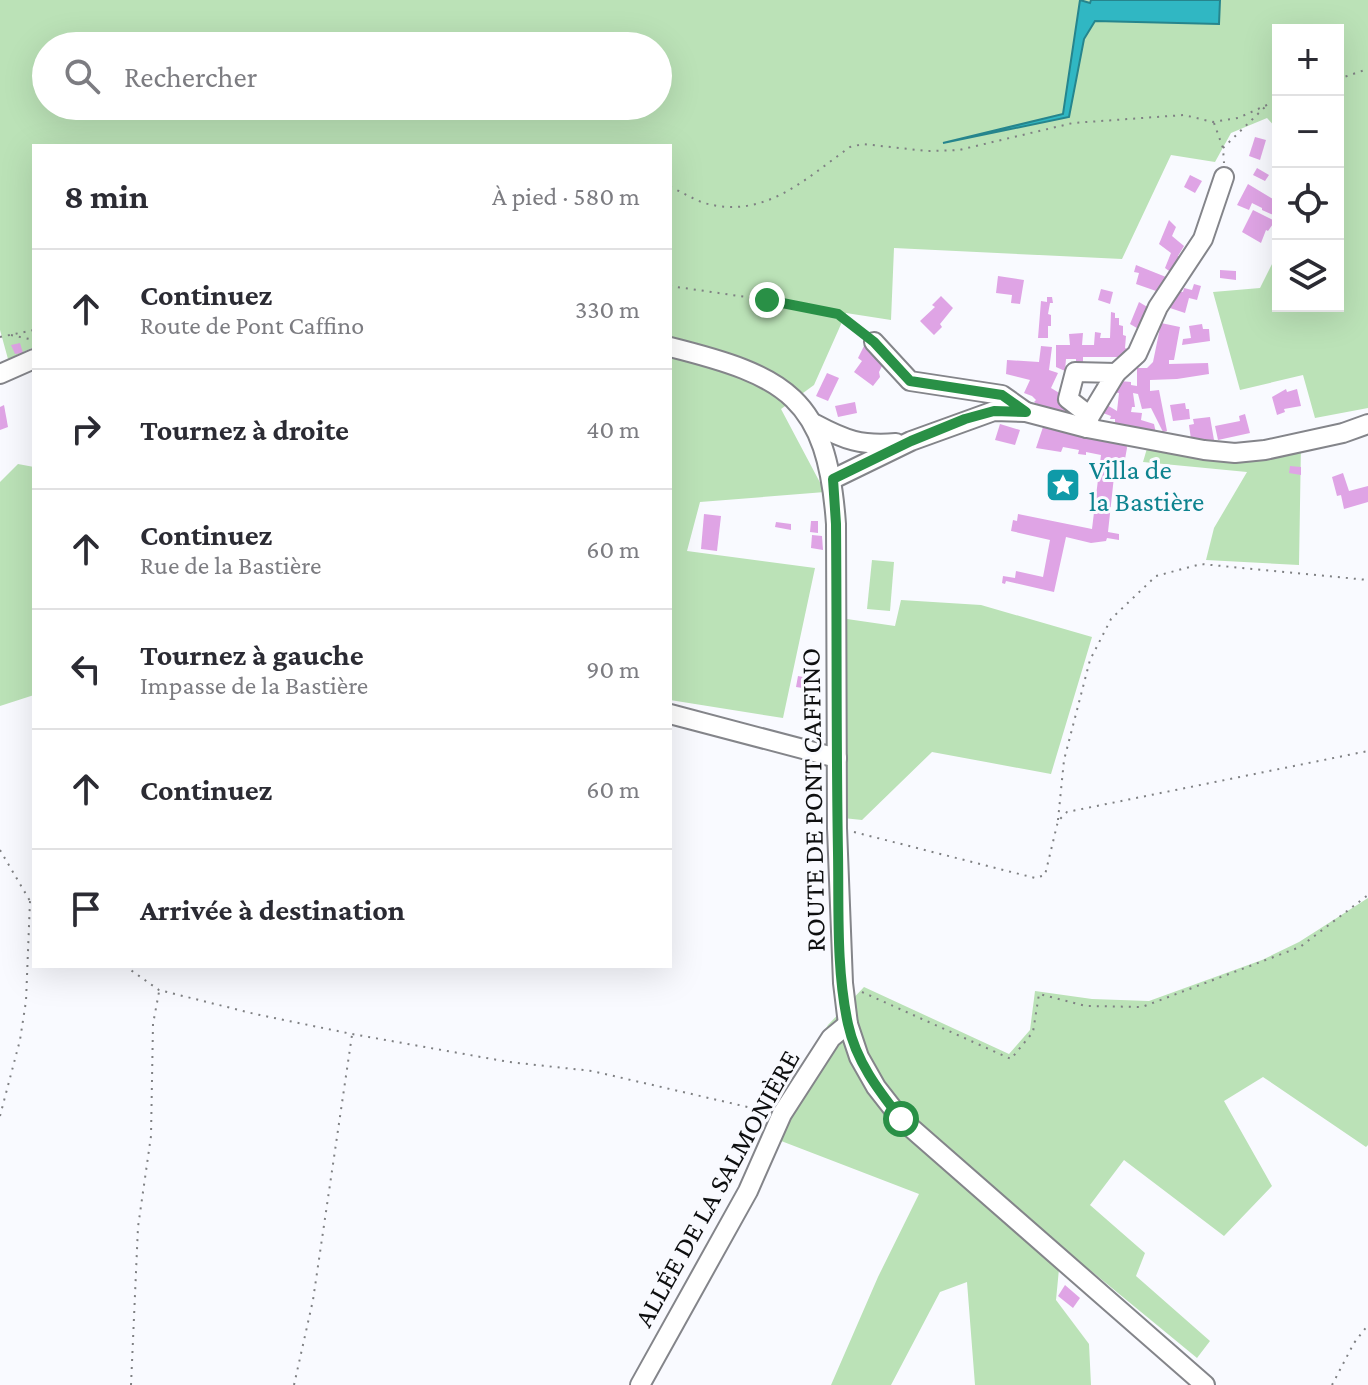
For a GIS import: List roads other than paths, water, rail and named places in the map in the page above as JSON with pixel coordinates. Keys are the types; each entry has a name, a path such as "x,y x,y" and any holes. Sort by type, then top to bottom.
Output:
{"street":[{"path":"1088,422 1116,373 1137,354 1158,307 1203,239 1224,177"},
{"path":"874,342 910,381 1002,395 1026,412"},
{"name":"ROUTE DE PONT CAFFINO","path":"672,348 720,360 775,383 815,424 831,470 836,524 837,828 843,983 848,1024 859,1057 876,1087 901,1119 1205,1385"},
{"path":"0,374 32,360"},
{"path":"1088,422 1068,399 1075,372 1116,373"},
{"path":"831,470 994,411 1026,412 1088,422 1204,450 1235,453 1265,450 1343,433 1368,424"},
{"path":"815,424 848,441 875,445 911,441"},
{"path":"831,470 848,441"},
{"path":"672,715 837,758"},
{"name":"ALLÉE DE LA SALMONIÈRE","path":"640,1385 748,1191 782,1114 831,1038 848,1024"}],"water":[{"path":"1080,0 1090,3 1091,0 1220,0 1219,24 1095,21 1084,39 1069,117 943,143 1063,114"}],"place":[{"name":"Villa de la Bastière","path":"1063,485"}]}
